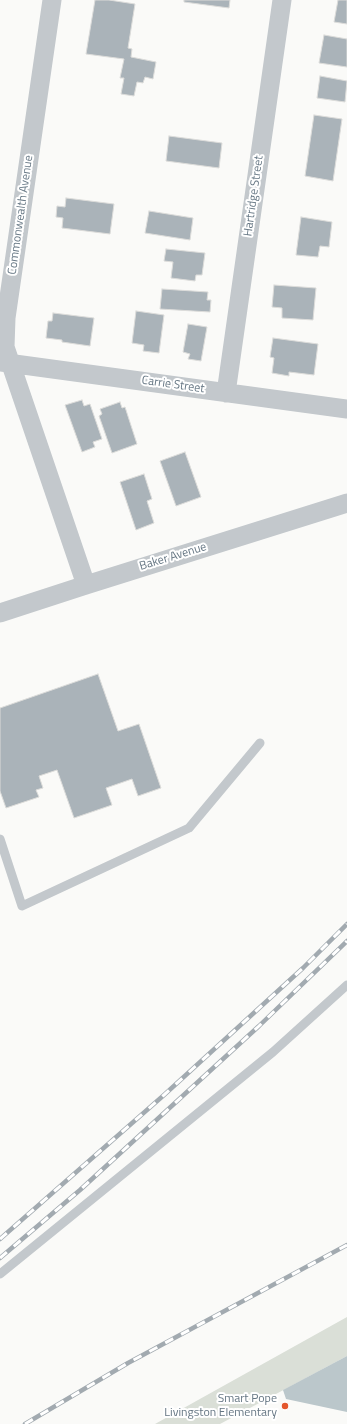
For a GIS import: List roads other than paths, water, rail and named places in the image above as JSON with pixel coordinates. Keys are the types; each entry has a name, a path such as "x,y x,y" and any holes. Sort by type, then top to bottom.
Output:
{"street":[{"name":"Commonwealth Avenue","path":"52,0 6,318 5,362 86,585"},
{"name":"Hartridge Street","path":"226,393 282,0"},
{"name":"Carrie Street","path":"5,362 347,409"},
{"name":"Baker Avenue","path":"0,613 347,503"}],"lane":[{"path":"0,839 22,906 189,828 260,743"},
{"path":"0,1274 273,1052 347,985"}],"railway":[{"path":"0,1239 164,1095 303,968 347,924"},
{"path":"0,1258 80,1190 259,1026 347,941"},
{"path":"25,1424 128,1363 347,1245"}],"place":[{"name":"Smart Pope Livingston Elementary","path":"285,1406"}]}
